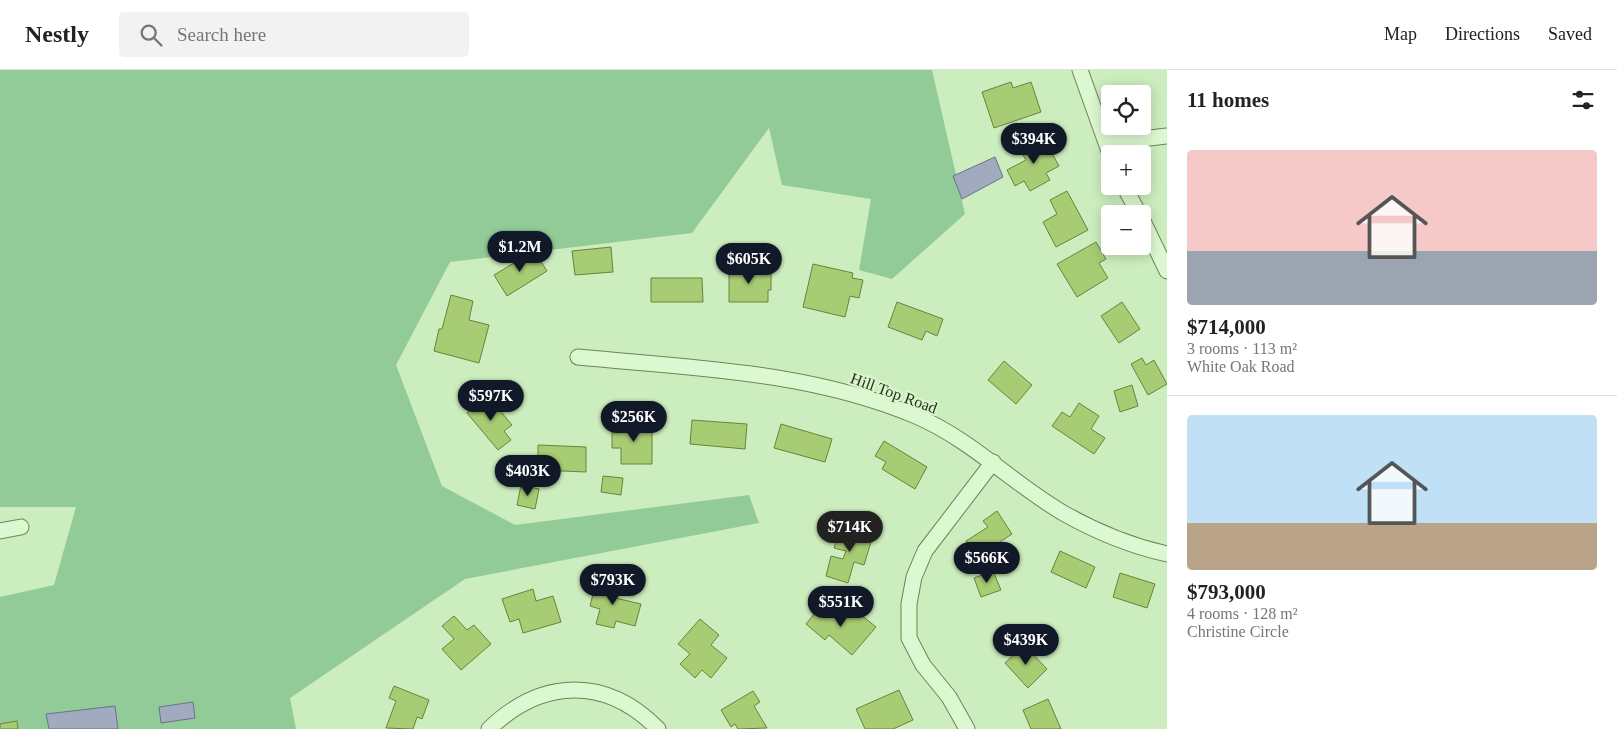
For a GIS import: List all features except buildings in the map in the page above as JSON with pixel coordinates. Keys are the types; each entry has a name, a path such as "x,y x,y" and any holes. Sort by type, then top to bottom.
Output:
{"street":[{"path":"1080,70 1107,145"},
{"path":"1123,145 1167,136"},
{"path":"1151,237 1167,270"},
{"name":"Hill Top Road","path":"578,357 775,376 868,399 917,416 961,439 1064,513 1118,539 1167,554"},
{"path":"967,729 948,697 923,665 909,638 909,604 914,577 925,552 993,462"},
{"path":"0,531 21,527"},
{"path":"490,729 506,713 525,701 546,693 569,689 603,693 625,702 644,714 658,729"}],"green space":[{"path":"0,70 932,70 965,214 892,279 859,270 871,199 782,185 769,128 692,233 450,262 396,365 442,486 515,525 749,495 759,523 465,579 290,698 296,729 0,729 0,597 54,585 76,507 0,507"}],"water":[{"path":"995,157 1003,177 962,199 953,176"},
{"path":"193,702 195,718 161,723 159,707"},
{"path":"115,706 118,729 49,729 46,714"}]}
